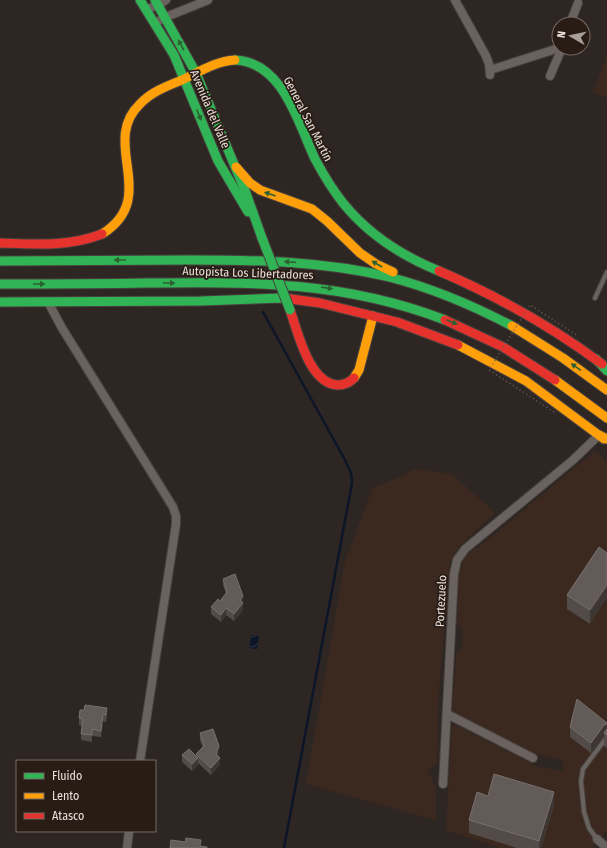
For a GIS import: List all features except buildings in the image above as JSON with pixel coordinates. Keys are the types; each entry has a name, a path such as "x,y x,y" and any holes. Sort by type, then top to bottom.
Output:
{"main road":[{"name":"Avenida del Valle","path":"140,0 174,55 223,170 262,238 313,369 320,379 327,383 336,385 348,383 355,378 360,370 373,316"},
{"name":"Avenida del Valle","path":"160,2 166,17 196,73 236,167 257,228"},
{"name":"General San Martín","path":"0,243 74,242 97,237 112,228 124,214 130,195 130,179 124,140 127,121 134,110 141,102 183,79 217,63 231,60 247,61 262,67 272,75 280,86 315,160 332,188 348,209 364,224 384,241 404,254 516,307 563,336 607,368"},
{"path":"236,167 260,190 298,203 318,213 368,259 385,269 437,292"},
{"name":"Autopista Los Libertadores","path":"0,261 221,260 283,262 330,266 354,270 398,280 437,292 477,308 523,332 607,390"},
{"name":"Autopista Los Libertadores","path":"0,284 255,283 321,288 359,294 396,303 429,314 488,339 522,358 553,378 607,418"},
{"path":"0,302 202,301 282,298 308,301 403,324 463,347 543,392 603,437 607,442"},
{"path":"596,359 607,371"}],"street":[{"path":"154,23 208,0"},
{"path":"455,0 486,56 490,72 551,51"},
{"path":"146,10 160,2"},
{"path":"573,16 578,2"},
{"path":"550,76 558,56"},
{"path":"48,302 62,328 172,507 176,516 140,760"},
{"name":"Portezuelo","path":"443,784 454,574 457,560 465,549 603,437"},
{"path":"447,714 534,758"},
{"path":"127,848 129,832"},
{"path":"597,839 607,848"}],"lane":[{"path":"595,298 607,272"},
{"path":"597,839 589,828 584,812 581,781 583,769 607,737"}],"path":[{"path":"554,412 489,370 530,306 578,336"}],"shaded area":[{"path":"607,55 607,98 593,92"},
{"path":"595,451 607,461 607,830 592,846 595,848 500,848 446,830 452,726 455,725 539,767 563,771 563,760 538,755 452,713 456,655 462,647 463,633 457,623 459,572 464,558 475,548 479,547"},
{"path":"414,469 452,474 495,513 461,544 455,552 450,564 439,690 437,762 427,770 436,787 436,820 306,784 345,561 373,488 404,475"}],"water":[{"path":"251,635 259,636 257,649 249,648"}],"waterway":[{"path":"263,312 345,460 351,473 352,483 284,848"}],"traffic: fast":[{"path":"140,0 174,55 218,161 248,212"},
{"path":"155,0 196,73 246,193 262,238"},
{"path":"235,60 252,63 265,71 277,83 295,112 315,159 331,187 363,225 399,251 439,271"},
{"path":"262,238 290,310"},
{"path":"0,261 240,260 290,262 340,268 389,277 421,286 467,304 512,326"},
{"path":"0,284 223,283 297,286 371,298 408,307 445,320"},
{"path":"0,302 291,299"},
{"path":"596,359 607,371"}],"traffic: slow":[{"path":"102,234 119,219 127,204 129,187 125,136 129,119 140,104 154,93 201,70 221,62 235,60"},
{"path":"236,167 250,183 260,190 312,209 327,221 360,253 376,264 393,272"},
{"path":"354,378 359,370 373,316"},
{"path":"512,326 563,358 607,390"},
{"path":"458,345 526,381 604,439"},
{"path":"555,380 607,418"},
{"path":"599,435 607,439"}],"traffic: jam":[{"path":"0,243 64,243 102,234"},
{"path":"439,271 503,301 543,324 602,364"},
{"path":"291,299 320,303 397,322 458,345"},
{"path":"290,310 306,355 312,367 319,376 328,382 338,385 342,385 354,378"},
{"path":"445,320 503,347 555,380"}]}
